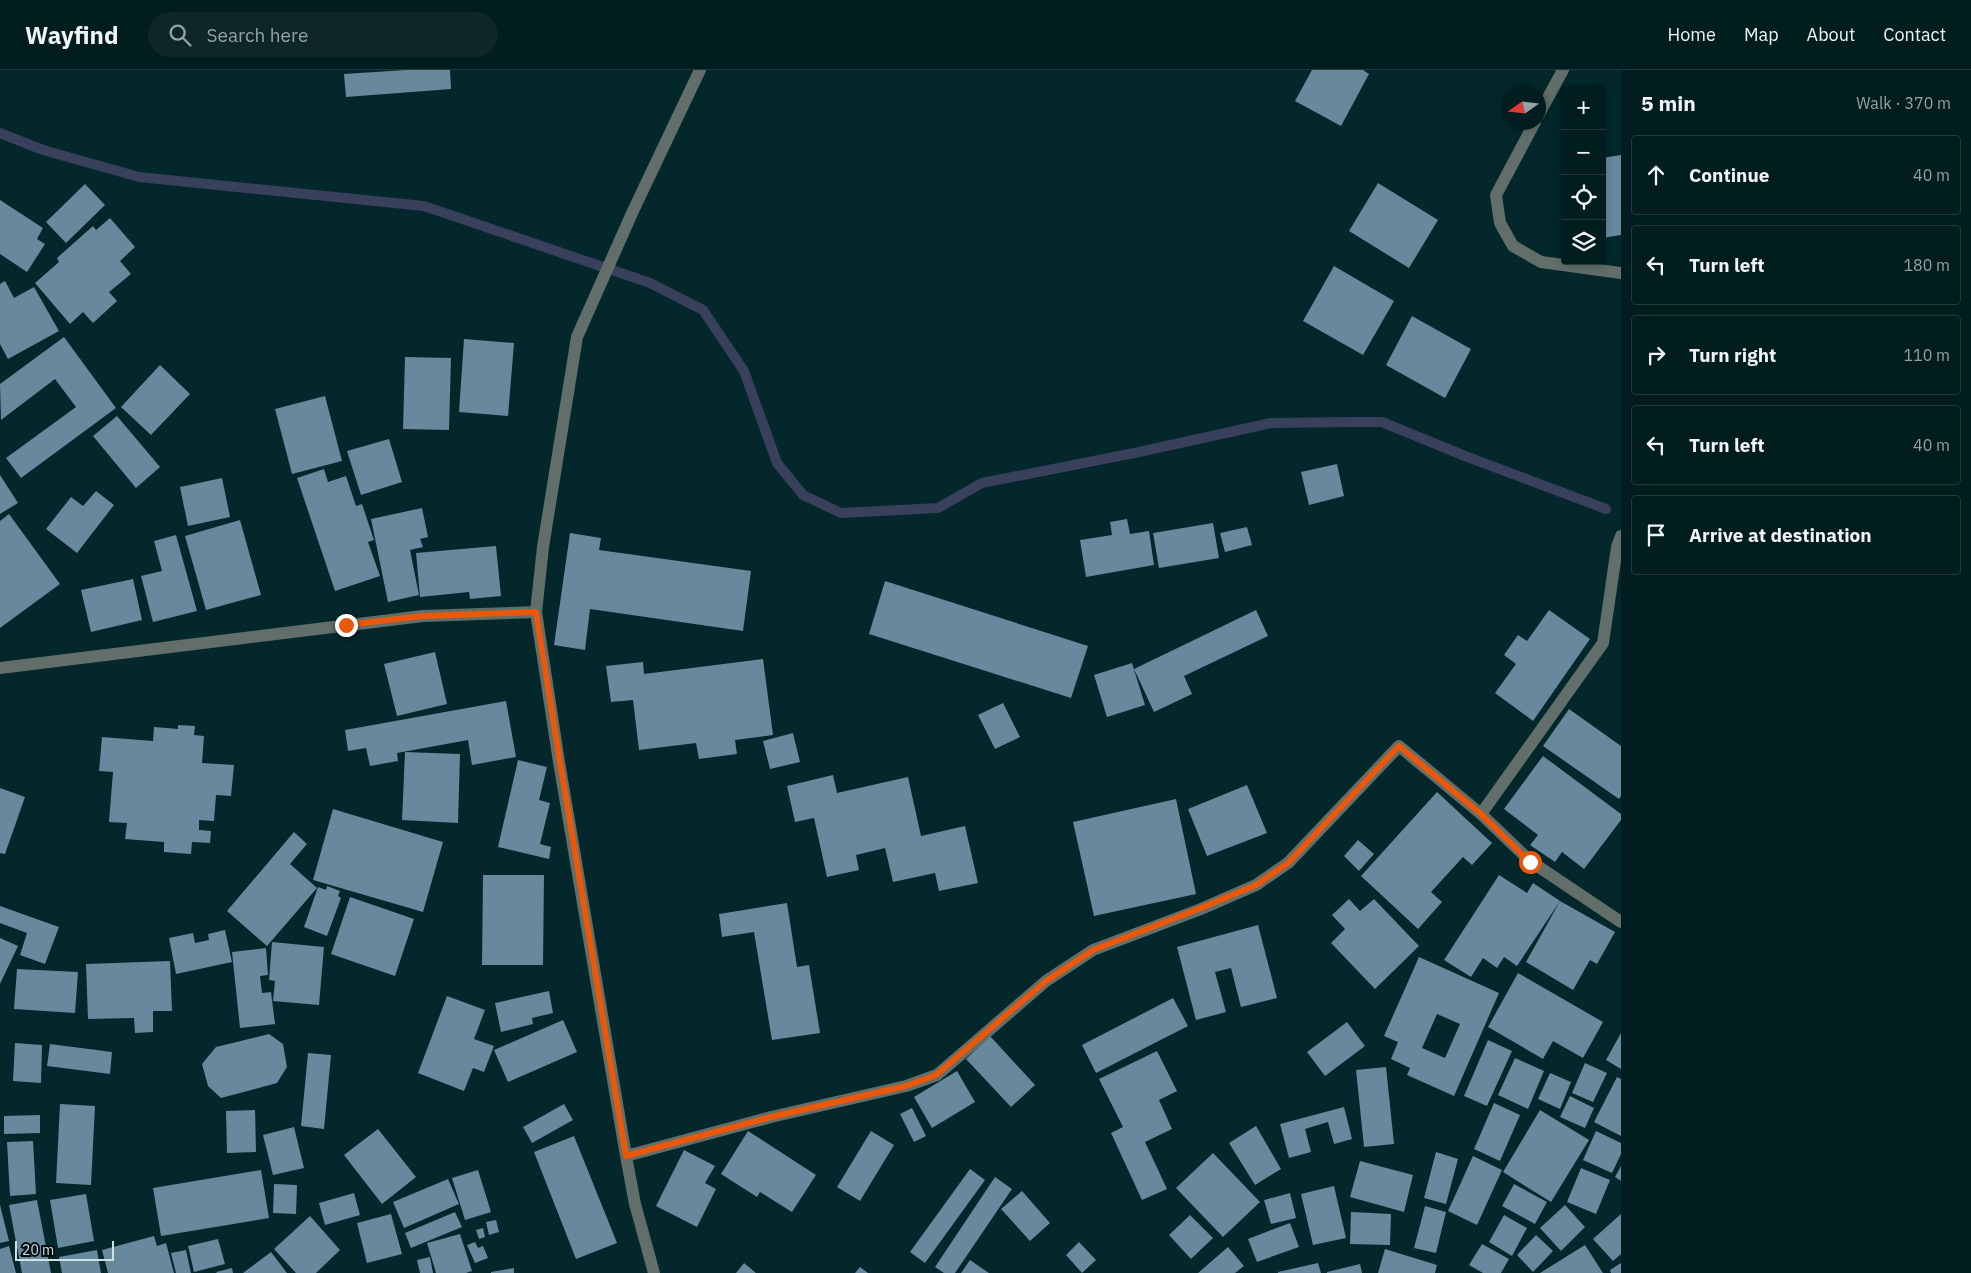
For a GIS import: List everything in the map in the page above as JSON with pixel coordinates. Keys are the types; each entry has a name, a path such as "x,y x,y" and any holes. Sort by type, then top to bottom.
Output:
{"street":[{"path":"654,1273 635,1204 626,1156 536,612 543,547 576,337 700,70"},
{"path":"1546,101 1563,70"},
{"path":"1531,130 1496,195 1500,223 1514,246 1541,262 1621,272"},
{"path":"1481,814 1603,643 1617,547 1621,536"},
{"path":"0,668 423,616 536,612"},
{"path":"626,1156 771,1117 906,1086 936,1075 1046,981 1093,950 1256,885 1288,863 1399,746 1481,814 1530,862 1621,922"}],"building":[{"path":"406,70 450,70 451,89 346,97 344,74"},
{"path":"1312,70 1363,70 1369,74 1341,126 1295,101"},
{"path":"1621,155 1621,235 1606,237 1606,175 1606,157"},
{"path":"1378,183 1438,220 1409,268 1349,231"},
{"path":"85,184 105,205 66,243 46,222"},
{"path":"0,200 43,228 37,239 45,244 27,272 0,254"},
{"path":"110,218 135,247 120,261 131,274 109,292 117,301 93,323 83,312 70,324 35,283 59,262 57,258 93,226 96,230"},
{"path":"1334,266 1394,301 1363,355 1303,321"},
{"path":"5,281 14,298 34,287 59,331 8,359 0,344 0,284"},
{"path":"1412,316 1471,349 1445,398 1386,365"},
{"path":"64,337 116,408 21,478 6,458 76,407 55,379 1,420 0,384"},
{"path":"464,339 514,343 508,416 459,412"},
{"path":"405,357 451,358 449,430 403,429"},
{"path":"160,365 190,394 151,435 121,407"},
{"path":"325,396 342,461 292,474 275,409"},
{"path":"117,416 160,467 136,488 93,436"},
{"path":"389,439 402,482 361,495 347,451"},
{"path":"1337,464 1344,496 1309,505 1301,472"},
{"path":"324,469 328,482 346,476 356,506 362,504 374,540 368,542 380,576 335,591 297,478"},
{"path":"0,475 18,503 0,514"},
{"path":"222,478 230,517 188,526 180,487"},
{"path":"96,491 114,505 77,553 46,529 71,497 83,506"},
{"path":"422,508 428,537 420,539 423,547 410,550 419,595 388,602 371,519"},
{"path":"9,514 60,584 0,628 0,521"},
{"path":"1127,519 1130,534 1149,531 1154,565 1086,577 1080,540 1112,535 1110,522"},
{"path":"240,520 261,595 206,610 185,536"},
{"path":"1213,523 1219,558 1159,568 1153,533"},
{"path":"1247,527 1252,545 1225,552 1220,533"},
{"path":"570,533 601,538 599,550 751,571 743,631 590,609 585,650 554,645"},
{"path":"176,535 197,611 153,622 141,576 162,571 154,541"},
{"path":"496,546 501,596 470,599 469,592 420,597 416,553"},
{"path":"133,579 142,620 91,632 81,590"},
{"path":"885,581 1088,646 1071,698 869,634"},
{"path":"1256,610 1268,636 1184,676 1192,694 1154,712 1134,669"},
{"path":"1549,610 1590,639 1533,721 1495,693 1516,664 1504,655 1518,635 1527,641"},
{"path":"435,652 447,704 397,716 384,664"},
{"path":"763,659 773,735 735,740 737,754 699,759 696,743 639,750 633,700 611,702 606,666 643,662 644,674"},
{"path":"1132,663 1145,705 1107,717 1094,675"},
{"path":"506,701 516,757 472,765 468,740 397,753 398,761 370,766 366,748 348,751 345,730"},
{"path":"1003,703 1020,737 995,749 978,715"},
{"path":"1569,709 1621,746 1621,796 1619,799 1543,746"},
{"path":"178,725 195,726 194,735 204,736 202,763 234,765 231,796 216,795 214,821 199,820 199,830 211,831 210,843 192,842 191,854 164,852 164,842 125,839 127,823 109,822 113,772 99,771 102,737 153,741 154,727 178,729"},
{"path":"793,733 800,762 770,769 763,741"},
{"path":"405,752 460,754 458,823 402,820"},
{"path":"1543,756 1621,814 1621,820 1584,869 1562,852 1555,862 1530,845 1538,835 1504,809"},
{"path":"518,760 547,767 539,800 550,803 540,844 551,847 549,859 498,847"},
{"path":"833,775 837,793 908,777 921,836 965,826 978,883 939,891 935,873 893,882 885,848 856,855 859,870 827,877 814,818 795,822 787,786"},
{"path":"1247,785 1267,833 1207,856 1188,809"},
{"path":"0,788 25,797 5,854 0,853"},
{"path":"1437,792 1492,843 1472,865 1463,857 1431,892 1442,902 1418,929 1361,876"},
{"path":"1176,799 1196,894 1094,916 1073,822"},
{"path":"333,809 443,842 423,912 313,880"},
{"path":"294,832 307,844 290,864 317,888 267,946 227,911"},
{"path":"1358,840 1374,854 1359,871 1344,856"},
{"path":"483,875 544,875 543,965 482,965"},
{"path":"1499,875 1527,893 1533,883 1560,901 1517,966 1504,957 1497,968 1483,958 1471,977 1444,960"},
{"path":"327,886 340,891 338,896 341,898 327,936 304,927 318,887 326,890"},
{"path":"350,897 414,919 395,976 331,954"},
{"path":"1349,899 1360,911 1374,899 1419,946 1375,989 1331,943 1345,929 1332,915"},
{"path":"1560,901 1615,932 1597,964 1590,960 1573,990 1526,962"},
{"path":"787,903 797,967 809,965 820,1033 772,1040 754,932 722,937 719,914"},
{"path":"0,906 59,927 45,964 20,955 27,933 0,923"},
{"path":"1258,925 1277,998 1241,1007 1231,968 1215,972 1226,1012 1196,1020 1177,947"},
{"path":"225,930 232,962 176,974 169,938 193,933 195,943 209,940 208,934"},
{"path":"0,938 18,946 0,984"},
{"path":"272,942 324,947 319,1005 273,1001 275,981 269,980"},
{"path":"266,948 268,975 260,976 262,993 271,992 275,1024 240,1028 232,952"},
{"path":"1419,957 1499,993 1454,1096 1407,1075 1410,1068 1391,1059 1398,1042 1384,1036","holes":["1437,1014 1460,1024 1445,1058 1422,1048"]},
{"path":"170,961 172,1011 153,1011 153,1032 135,1033 134,1018 88,1019 86,964"},
{"path":"17,969 78,972 75,1013 14,1009"},
{"path":"1518,973 1603,1022 1583,1058 1553,1041 1543,1059 1488,1027"},
{"path":"549,991 553,1013 532,1018 533,1024 501,1032 495,1003"},
{"path":"447,996 485,1010 474,1039 494,1046 484,1072 473,1068 464,1091 418,1073"},
{"path":"1173,998 1188,1026 1096,1073 1082,1045"},
{"path":"563,1020 577,1052 508,1082 494,1050"},
{"path":"1347,1022 1365,1046 1325,1076 1307,1052"},
{"path":"1621,1033 1621,1069 1606,1060"},
{"path":"269,1034 283,1044 287,1067 277,1083 221,1098 208,1086 202,1064 216,1047"},
{"path":"990,1036 1035,1085 1011,1107 966,1059"},
{"path":"1488,1040 1512,1051 1487,1106 1464,1096"},
{"path":"15,1043 42,1045 41,1083 13,1081"},
{"path":"50,1044 112,1052 110,1074 47,1066"},
{"path":"1157,1051 1177,1091 1159,1100 1172,1129 1145,1142 1167,1189 1142,1200 1111,1133 1123,1127 1099,1079"},
{"path":"308,1053 331,1055 324,1129 301,1126"},
{"path":"1515,1058 1544,1071 1528,1109 1498,1095"},
{"path":"1585,1063 1607,1073 1593,1102 1572,1093"},
{"path":"1386,1067 1394,1144 1364,1147 1356,1070"},
{"path":"957,1071 975,1102 932,1128 914,1097"},
{"path":"1550,1073 1571,1082 1560,1109 1538,1099"},
{"path":"1617,1077 1621,1079 1621,1136 1594,1122"},
{"path":"1570,1096 1594,1108 1585,1128 1560,1117"},
{"path":"1494,1103 1520,1115 1500,1161 1474,1149"},
{"path":"60,1104 95,1106 91,1185 56,1183"},
{"path":"564,1104 573,1120 532,1143 523,1127"},
{"path":"1344,1107 1352,1139 1334,1144 1328,1122 1305,1129 1311,1152 1289,1158 1280,1124"},
{"path":"912,1108 926,1136 914,1142 900,1114"},
{"path":"255,1110 256,1152 227,1153 226,1111"},
{"path":"1540,1110 1589,1140 1551,1202 1503,1172"},
{"path":"40,1115 40,1133 4,1134 4,1116"},
{"path":"1256,1126 1281,1169 1255,1185 1229,1143"},
{"path":"294,1127 304,1168 273,1175 263,1135"},
{"path":"378,1129 416,1177 382,1204 344,1155"},
{"path":"748,1131 816,1175 792,1212 760,1192 757,1197 721,1174"},
{"path":"871,1131 894,1145 860,1201 837,1187"},
{"path":"1596,1131 1621,1143 1621,1154 1612,1173 1583,1160"},
{"path":"574,1136 617,1243 576,1259 534,1152"},
{"path":"33,1141 36,1194 10,1196 7,1142"},
{"path":"684,1150 715,1166 705,1183 716,1189 697,1227 656,1206"},
{"path":"1436,1152 1458,1159 1446,1204 1424,1198"},
{"path":"1213,1153 1260,1202 1223,1237 1176,1188"},
{"path":"1473,1156 1502,1170 1477,1225 1448,1211"},
{"path":"1360,1161 1413,1175 1404,1212 1350,1197"},
{"path":"1621,1166 1621,1181 1615,1177"},
{"path":"1581,1168 1610,1180 1596,1214 1567,1202"},
{"path":"970,1169 985,1180 925,1263 910,1252"},
{"path":"261,1170 269,1218 161,1236 153,1188"},
{"path":"478,1170 491,1212 465,1220 452,1178"},
{"path":"995,1177 1012,1189 955,1273 944,1273 935,1267"},
{"path":"448,1179 459,1204 404,1228 393,1202"},
{"path":"274,1184 297,1185 296,1214 273,1213"},
{"path":"1514,1184 1547,1202 1535,1224 1502,1206"},
{"path":"1334,1186 1346,1238 1313,1245 1301,1194"},
{"path":"1022,1191 1050,1223 1030,1241 1001,1209"},
{"path":"354,1193 360,1215 325,1225 319,1203"},
{"path":"1290,1193 1296,1218 1271,1224 1264,1200"},
{"path":"86,1194 94,1241 58,1248 50,1200"},
{"path":"37,1200 51,1273 22,1273 9,1205"},
{"path":"0,1205 9,1241 0,1243"},
{"path":"1565,1205 1585,1227 1561,1251 1540,1228"},
{"path":"1425,1206 1446,1212 1436,1253 1414,1248"},
{"path":"455,1212 462,1227 411,1248 405,1233"},
{"path":"1351,1212 1391,1214 1390,1245 1350,1244"},
{"path":"391,1214 402,1254 367,1263 357,1223"},
{"path":"1621,1214 1621,1254 1613,1261 1593,1239"},
{"path":"1190,1215 1213,1238 1191,1259 1169,1235"},
{"path":"1504,1215 1527,1228 1512,1256 1489,1242"},
{"path":"310,1216 340,1250 316,1273 296,1273 274,1249"},
{"path":"496,1220 499,1232 489,1235 486,1222"},
{"path":"1290,1223 1299,1247 1257,1262 1248,1239"},
{"path":"483,1228 485,1237 479,1239 476,1230"},
{"path":"460,1234 472,1271 466,1273 436,1273 427,1243"},
{"path":"1536,1235 1553,1251 1533,1272 1517,1255"},
{"path":"154,1236 157,1246 166,1243 174,1273 108,1273 102,1250"},
{"path":"218,1239 225,1264 194,1272 188,1246"},
{"path":"475,1242 478,1248 483,1246 488,1258 475,1263 467,1245"},
{"path":"1079,1242 1096,1260 1082,1273 1066,1255"},
{"path":"1482,1244 1509,1259 1501,1273 1483,1273 1469,1265"},
{"path":"1585,1245 1603,1273 1540,1273"},
{"path":"9,1246 16,1273 0,1273 0,1249"},
{"path":"1228,1247 1244,1266 1235,1273 1198,1273"},
{"path":"1385,1249 1437,1265 1435,1273 1378,1273"},
{"path":"97,1250 101,1273 62,1273 59,1257"},
{"path":"186,1250 191,1273 176,1273 171,1253"},
{"path":"271,1252 287,1273 243,1273"},
{"path":"430,1257 433,1273 420,1273 417,1260"},
{"path":"970,1260 989,1273 961,1273"},
{"path":"744,1263 756,1273 736,1273"},
{"path":"1318,1263 1321,1273 1278,1273 1278,1272"},
{"path":"1621,1263 1621,1273 1611,1273 1610,1270"},
{"path":"1360,1264 1362,1273 1327,1273 1327,1272"},
{"path":"860,1267 868,1273 855,1273"},
{"path":"232,1268 233,1273 216,1272"},
{"path":"514,1268 514,1273 491,1273 491,1272"}],"waterway":[{"path":"0,133 43,150 139,177 424,206 650,283 703,310 744,371 777,463 803,495 841,513 938,508 982,483 1139,452 1271,423 1353,422 1382,422 1465,456 1606,509"}],"route":[{"path":"346,625 423,616 536,612 626,1156 771,1117 906,1086 936,1075 1046,981 1093,950 1256,885 1288,863 1399,746 1481,814 1530,862"}]}
